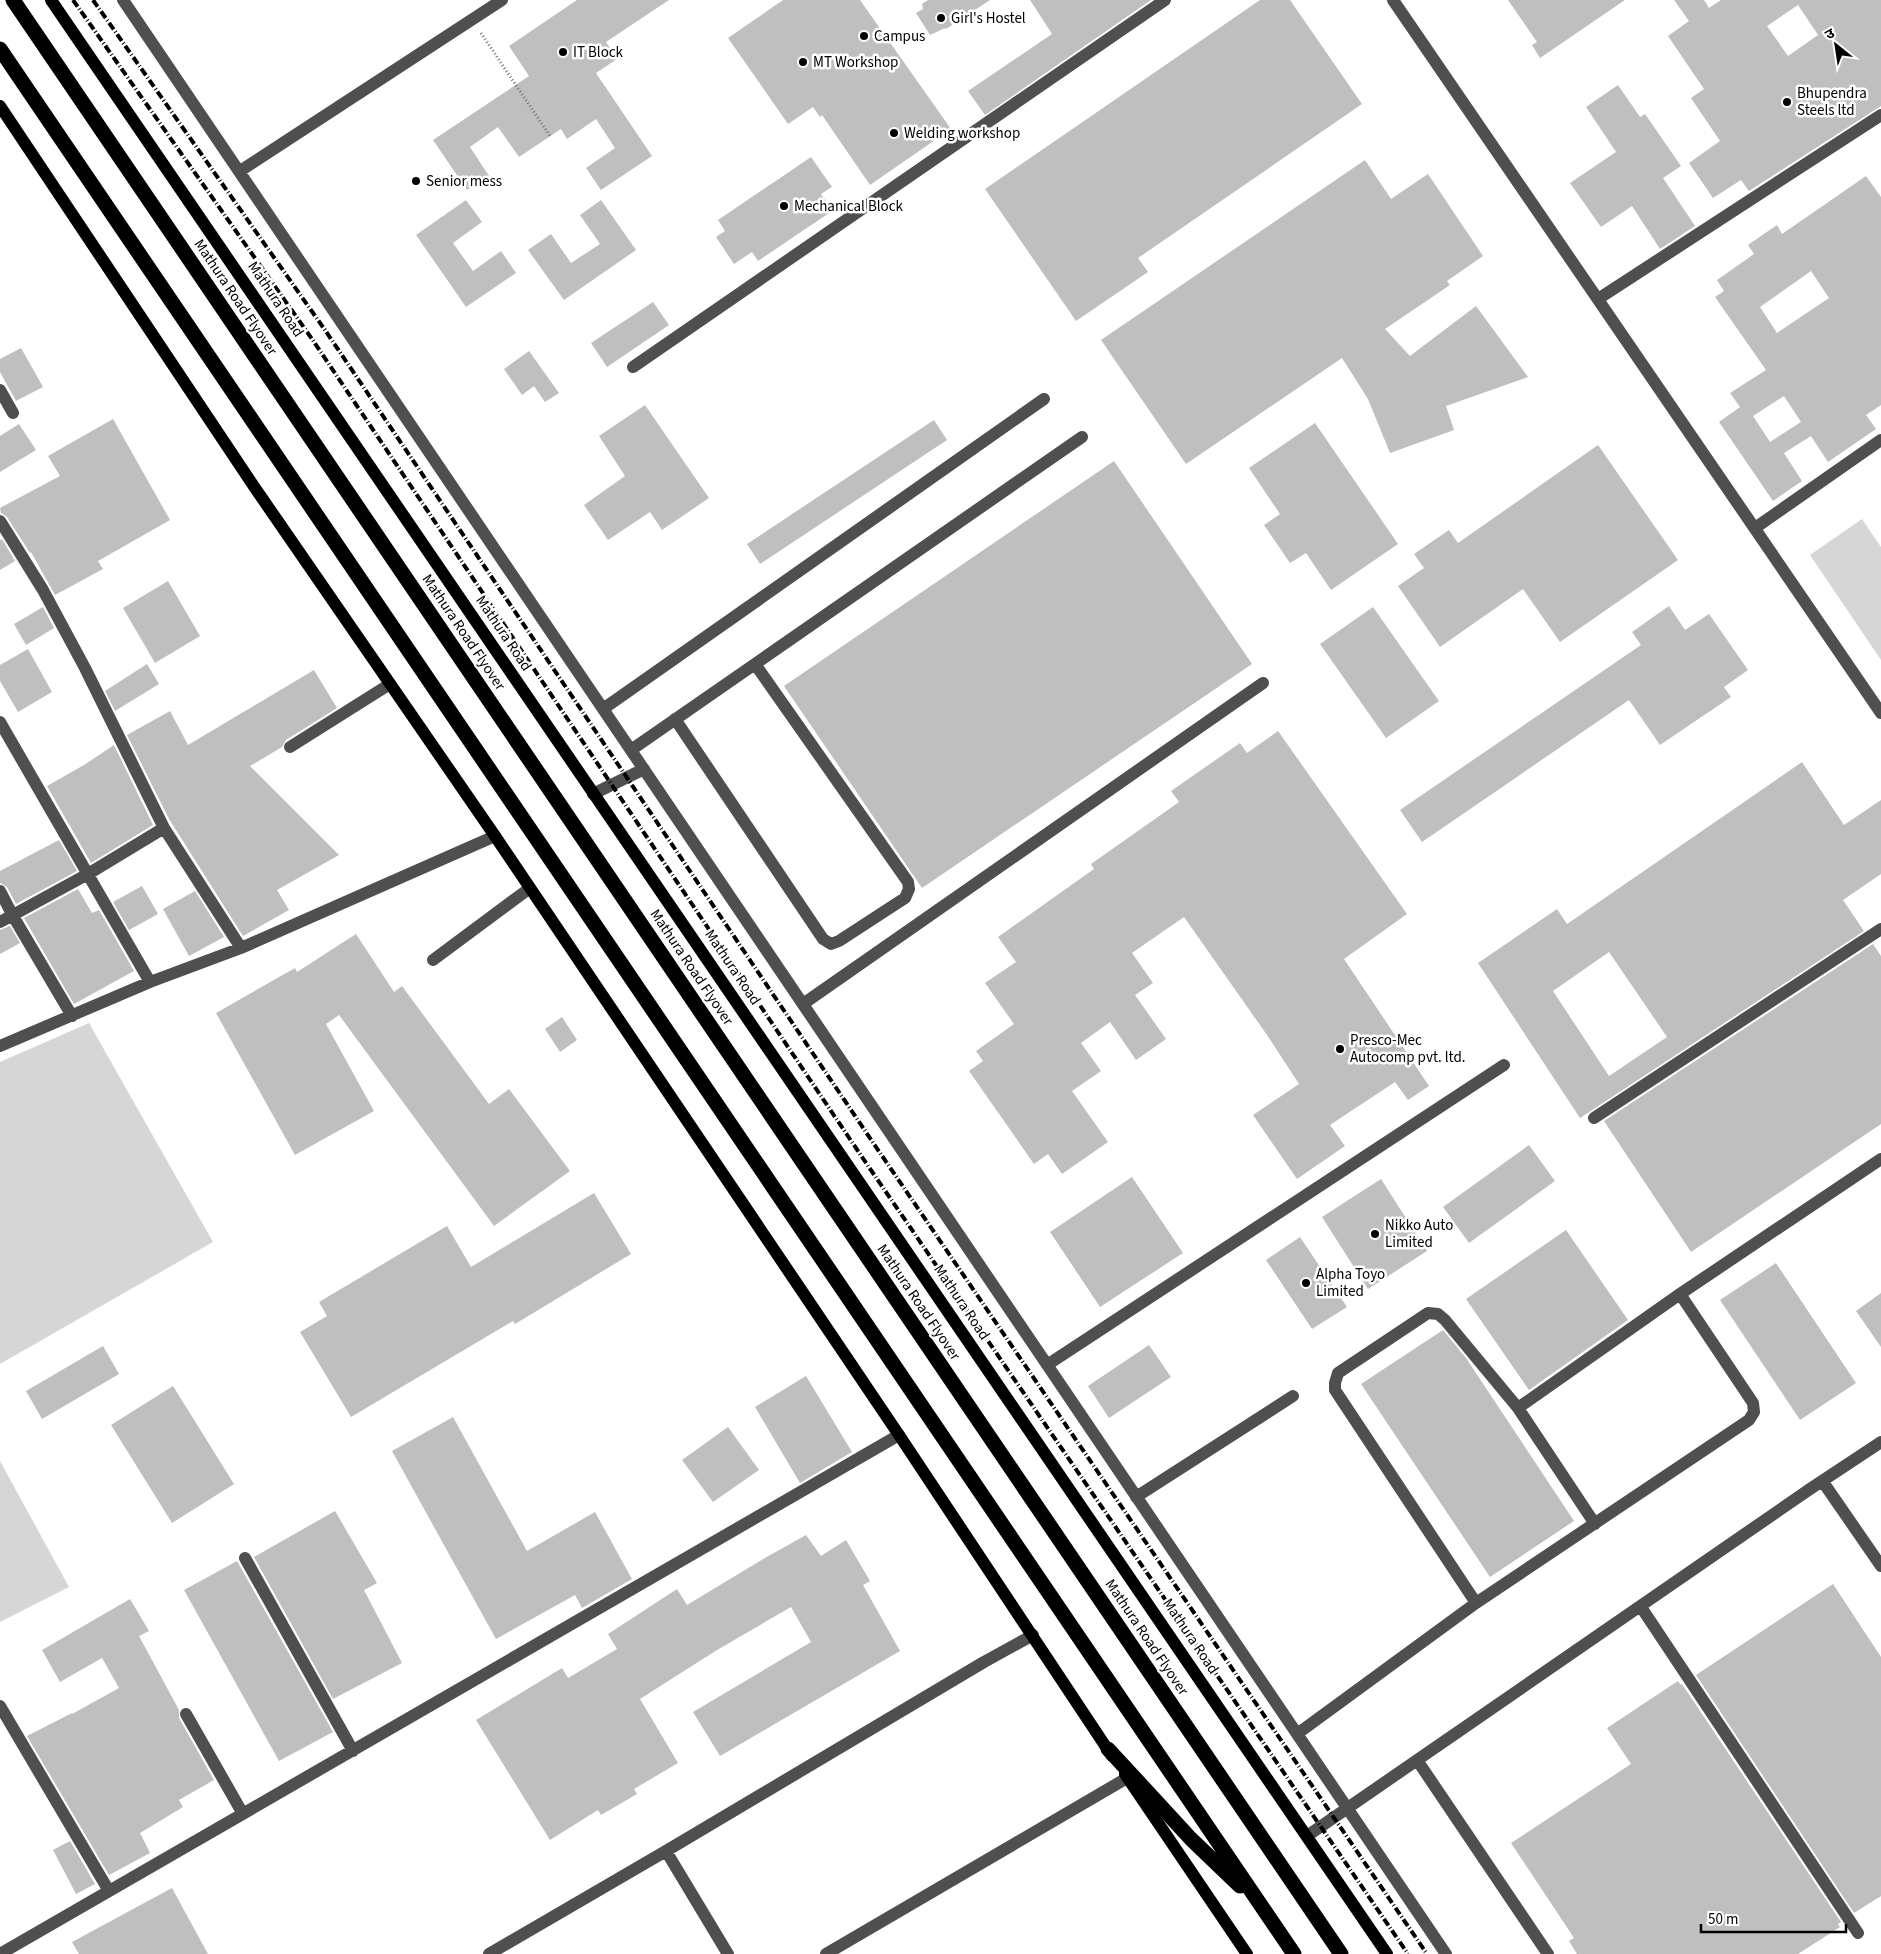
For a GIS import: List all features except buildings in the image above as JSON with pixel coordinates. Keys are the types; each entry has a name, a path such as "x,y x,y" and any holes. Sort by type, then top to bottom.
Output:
{"highway":[{"name":"Mathura Road Flyover","path":"13,0 1341,1954"},
{"path":"0,49 1294,1954"},
{"path":"1108,1749 1191,1839 1263,1908"}],"main road":[{"name":"Mathura Road","path":"51,0 1387,1954"},
{"path":"0,106 254,485 495,836 1247,1954"}],"street":[{"path":"123,0 1446,1954"},
{"path":"240,171 502,0"},
{"path":"633,367 1165,0"},
{"path":"1393,0 1881,713"},
{"path":"1598,299 1881,115"},
{"path":"0,390 13,413"},
{"path":"603,708 1044,399"},
{"path":"631,750 1082,436"},
{"path":"1755,528 1881,440"},
{"path":"0,522 43,590 85,668 164,828 241,948"},
{"path":"675,720 823,939 831,944 839,941 905,898 909,889 908,882 755,664"},
{"path":"803,1004 1263,683"},
{"path":"290,747 390,684"},
{"path":"0,722 150,982"},
{"path":"593,794 644,769"},
{"path":"0,922 88,874 164,828"},
{"path":"0,1046 150,982 241,948 495,836"},
{"path":"433,960 530,888"},
{"path":"0,891 72,1016"},
{"path":"1594,1118 1881,929"},
{"path":"1047,1365 1504,1066"},
{"path":"1518,1408 1680,1294 1881,1159"},
{"path":"1297,1734 1476,1603 1749,1420 1754,1412 1753,1403 1680,1294"},
{"path":"1476,1603 1335,1390 1338,1373 1428,1313 1438,1314 1445,1320 1518,1408 1596,1524"},
{"path":"1136,1497 1293,1396"},
{"path":"0,1954 899,1435"},
{"path":"1307,1836 1881,1442"},
{"path":"1823,1482 1881,1566"},
{"path":"245,1558 353,1751"},
{"path":"1640,1607 1858,1933"},
{"path":"489,1954 1033,1635"},
{"path":"0,1706 109,1891"},
{"path":"186,1714 244,1814"},
{"path":"1417,1760 1548,1954"},
{"path":"826,1954 847,1949 1127,1778"},
{"path":"666,1851 728,1954"}],"path":[{"path":"473,20 550,136"}],"shaded area":[{"path":"1862,519 1881,547 1881,660 1810,555"},
{"path":"89,1023 213,1242 0,1364 0,1062"},
{"path":"0,1461 69,1587 0,1622"}],"railway":[{"path":"73,0 312,339 862,1157 1408,1954"},
{"path":"93,0 325,330 876,1147 1427,1954"}],"place":[{"name":"Girl's Hostel","path":"941,18"},
{"name":"Campus","path":"864,36"},
{"name":"IT Block","path":"563,52"},
{"name":"MT Workshop","path":"803,62"},
{"name":"Bhupendra Steels ltd","path":"1787,102"},
{"name":"Welding workshop","path":"894,133"},
{"name":"Senior mess","path":"416,181"},
{"name":"Mechanical Block","path":"784,206"},
{"name":"Presco-Mec Autocomp pvt. ltd.","path":"1340,1049"},
{"name":"Nikko Auto Limited","path":"1375,1234"},
{"name":"Alpha Toyo Limited","path":"1306,1283"}]}
